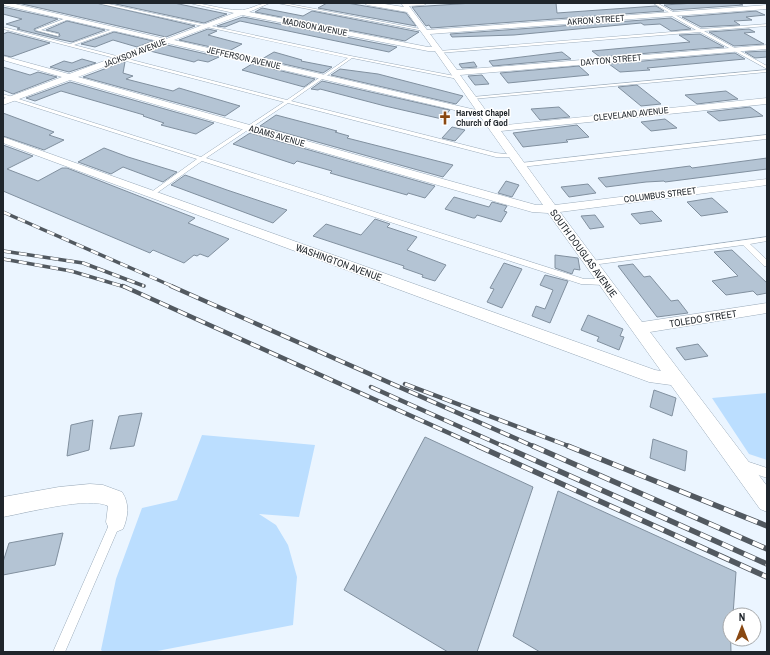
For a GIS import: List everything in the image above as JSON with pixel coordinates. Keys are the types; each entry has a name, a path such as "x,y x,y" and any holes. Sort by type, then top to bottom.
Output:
{"street":[{"name":"JEFFERSON AVENUE","path":"3,3 484,114"},
{"name":"MADISON AVENUE","path":"192,3 438,50"},
{"name":"JACKSON AVENUE","path":"3,102 267,3"},
{"path":"367,3 406,6 424,3"},
{"name":"SOUTH DOUGLAS AVENUE","path":"406,6 592,263 604,282 767,502"},
{"name":"AKRON STREET","path":"425,31 767,6"},
{"name":"DAYTON STREET","path":"457,75 767,47"},
{"name":"ADAMS AVENUE","path":"3,58 516,204 536,209 552,209"},
{"name":"CLEVELAND AVENUE","path":"494,128 767,101"},
{"name":"WASHINGTON AVENUE","path":"3,140 655,377 676,379"},
{"name":"COLUMBUS STREET","path":"552,209 767,182"},
{"name":"TOLEDO STREET","path":"639,328 767,308"},
{"path":"3,507 84,493 101,493 113,497 118,506 116,522"}],"lane":[{"path":"99,3 351,57 457,75"},
{"path":"278,3 425,31"},
{"path":"655,3 767,70"},
{"path":"57,35 37,30 70,18"},
{"path":"438,50 767,25"},
{"path":"3,28 518,160 767,137"},
{"path":"71,45 115,29"},
{"path":"152,194 202,158 324,77 351,57"},
{"path":"473,98 767,70"},
{"path":"3,94 584,282 604,282"},
{"path":"592,263 767,239"},
{"path":"744,242 767,264"},
{"path":"738,463 767,474"},
{"path":"59,652 116,522"}],"shaded area":[{"path":"767,393 767,460 749,454 712,398"},
{"path":"202,435 315,445 299,517 259,514 276,525 288,545 297,577 293,625 152,652 103,652 101,650 116,579 142,508 177,500"}],"building":[{"path":"18,3 96,3 195,26 166,37"},
{"path":"111,3 174,3 227,14 204,23"},
{"path":"327,3 347,3 406,13 416,26 318,8"},
{"path":"473,3 556,3 557,13 656,6 664,11 431,28 429,25 426,26 412,7"},
{"path":"737,3 743,5 673,10 664,5"},
{"path":"3,7 58,19 34,29 35,31 58,37 60,36 59,33 46,30 67,21 105,30 72,42 58,39 17,29 20,28 6,24 22,19 3,14"},
{"path":"262,8 303,16 312,11 419,32 405,41 255,12"},
{"path":"756,11 765,15 746,17 752,20 734,21 740,25 701,27 682,17"},
{"path":"243,17 397,47 389,52 240,21 225,27 217,26"},
{"path":"671,18 691,29 671,31 660,24 644,25 641,23 514,35 452,37 450,34"},
{"path":"208,29 217,31 208,35 242,44 229,51 179,40"},
{"path":"749,29 755,32 744,33 764,44 734,46 709,32"},
{"path":"8,32 50,43 11,57 3,55 3,34"},
{"path":"114,32 153,41 137,47 113,40 95,47 81,44"},
{"path":"700,34 724,47 600,57 592,51 690,42 679,35"},
{"path":"167,45 219,57 208,62 198,60 194,62 150,51"},
{"path":"767,51 767,57 755,58 745,52"},
{"path":"274,52 302,60 301,61 332,67 323,73 262,59"},
{"path":"562,52 571,59 493,66 489,61"},
{"path":"735,53 745,59 620,72 609,64"},
{"path":"82,59 96,63 69,72 50,67 64,61 72,63"},
{"path":"125,62 123,73 133,76 126,79 173,91 179,88 240,106 225,116 83,77"},
{"path":"474,62 477,67 462,68 459,64"},
{"path":"252,64 315,79 304,87 242,70"},
{"path":"579,66 589,75 508,83 500,73"},
{"path":"3,67 30,75 38,72 57,77 13,94 3,90"},
{"path":"340,69 378,74 463,96 456,104 331,75"},
{"path":"482,75 489,84 475,85 468,76"},
{"path":"322,81 450,110 442,119 320,89 311,89"},
{"path":"70,82 214,123 196,134 161,125 164,123 143,116 144,115 61,91 35,101 26,98"},
{"path":"637,85 661,104 641,106 618,87"},
{"path":"726,91 738,99 697,104 685,95"},
{"path":"559,107 570,117 540,120 531,109"},
{"path":"750,107 763,116 719,121 707,112"},
{"path":"3,113 54,132 49,135 64,140 44,150 3,136"},
{"path":"276,115 337,131 335,132 349,136 347,138 453,165 443,177 260,126"},
{"path":"665,119 677,128 651,131 641,122"},
{"path":"577,125 589,137 566,140 568,142 523,147 513,133"},
{"path":"452,127 465,130 455,141 442,138"},
{"path":"250,133 435,186 425,198 408,193 407,195 330,173 332,171 297,161 294,164 233,144"},
{"path":"3,145 33,156 7,169 38,181 62,168 67,168 195,218 188,223 229,239 208,257 200,254 197,256 194,255 184,263 153,250 150,253 3,191"},
{"path":"104,148 177,172 163,182 123,167 111,174 78,162"},
{"path":"767,158 767,169 665,182 646,182 606,187 598,178 690,166 692,168"},
{"path":"185,175 287,210 273,223 171,185"},
{"path":"506,181 519,185 512,197 498,193"},
{"path":"588,184 596,193 569,197 561,187"},
{"path":"454,197 489,207 492,202 507,206 504,211 507,212 501,222 477,215 473,218 445,209"},
{"path":"712,198 728,212 701,216 687,202"},
{"path":"652,211 662,221 640,224 631,214"},
{"path":"595,215 604,227 590,229 581,216"},
{"path":"375,219 390,224 387,227 417,237 407,250 446,265 435,281 403,268 404,266 313,236 326,224 361,235"},
{"path":"732,250 767,283 767,293 757,295 753,291 726,295 712,281 738,276 714,252"},
{"path":"555,255 578,258 580,270 574,269 572,274 555,268"},
{"path":"504,263 522,269 502,308 487,302 494,289 490,288"},
{"path":"633,264 644,277 650,276 671,301 678,300 688,313 657,317 618,266"},
{"path":"545,275 568,281 550,323 532,316 536,306 545,309 553,290 540,285"},
{"path":"588,315 623,329 620,336 624,337 619,350 597,341 599,337 581,330"},
{"path":"698,344 708,356 685,360 676,348"},
{"path":"654,390 676,398 672,416 650,407"},
{"path":"142,413 134,446 110,449 119,416"},
{"path":"93,420 89,450 67,456 71,425"},
{"path":"425,437 533,487 477,652 448,652 344,590"},
{"path":"653,439 687,451 685,471 650,458"},
{"path":"558,491 736,572 734,607 722,607 722,647 731,647 731,652 540,652 513,636"},
{"path":"63,533 55,565 3,575 3,562 9,543"}],"railway":[{"path":"3,212 174,287"},
{"path":"3,251 83,263 144,286"},
{"path":"3,259 71,271 125,287"},
{"path":"123,286 480,447"},
{"path":"171,286 535,447"},
{"path":"405,384 571,447"},
{"path":"371,387 505,447"},
{"path":"478,446 767,577"},
{"path":"503,446 767,564"},
{"path":"533,446 767,549"},
{"path":"568,446 767,526"}],"place":[{"name":"Harvest Chapel Church of God","path":"445,118"}]}
